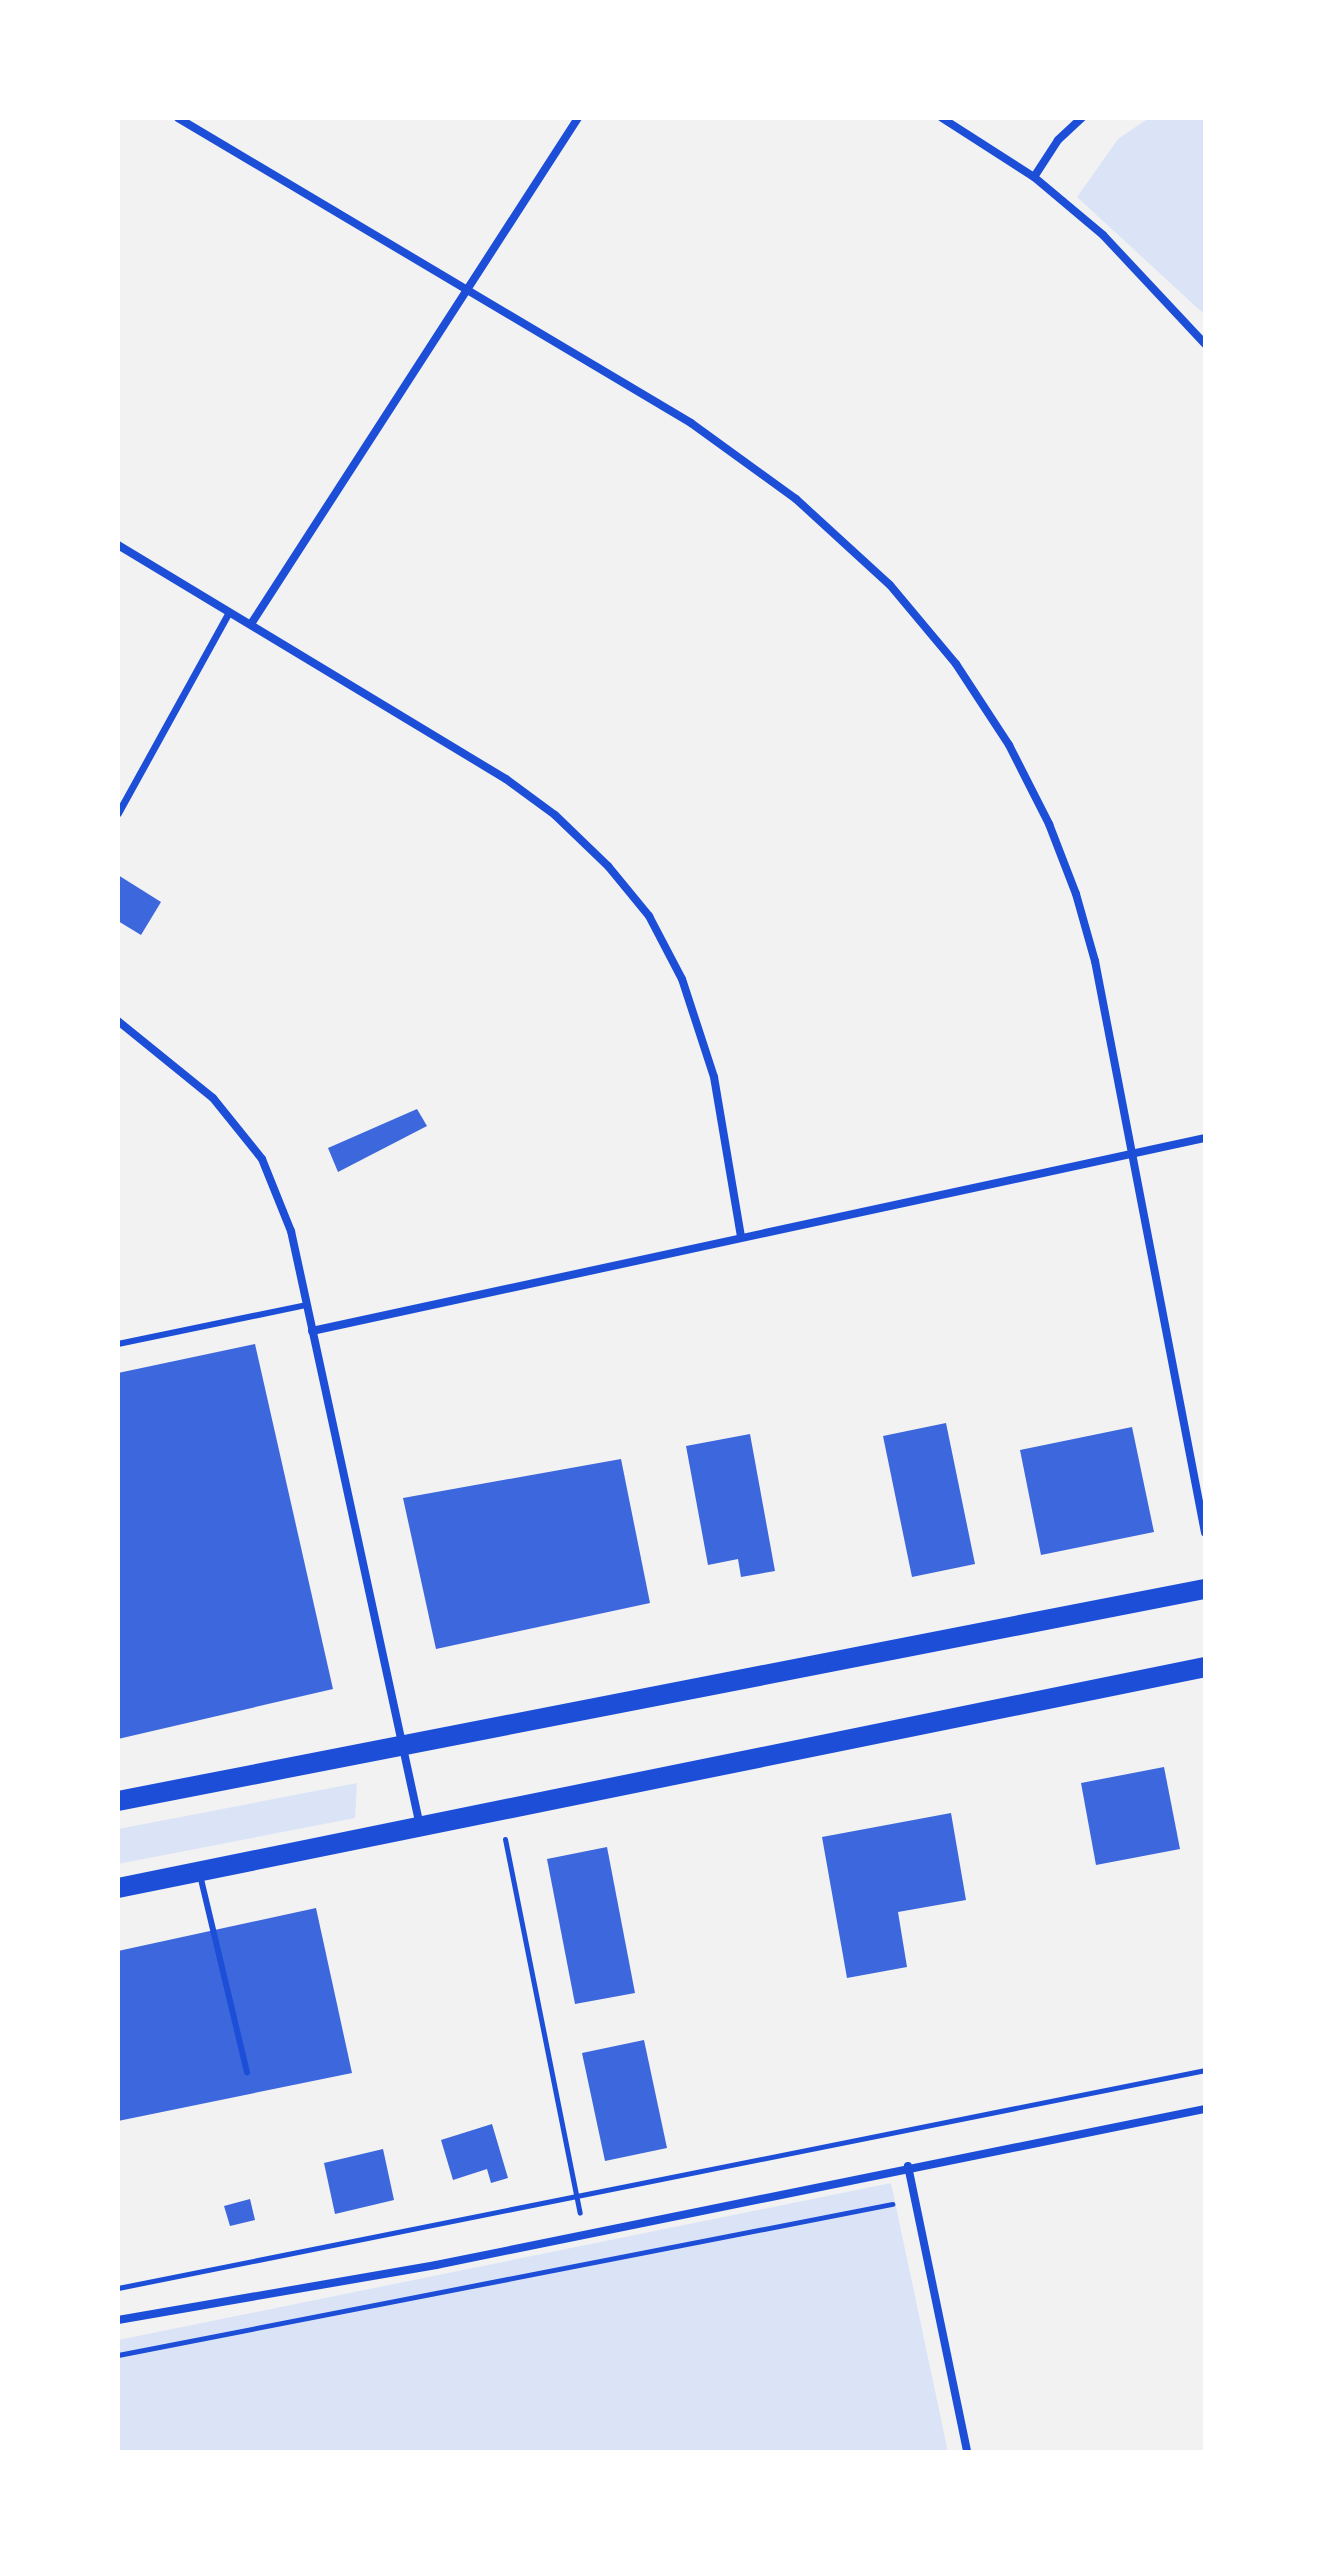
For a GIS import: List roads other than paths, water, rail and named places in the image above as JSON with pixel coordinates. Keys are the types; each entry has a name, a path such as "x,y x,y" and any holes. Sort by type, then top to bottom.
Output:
{"main road":[{"path":"118,1801 1205,1589"},
{"path":"118,1888 1205,1667"}],"street":[{"path":"178,118 691,423 796,499 890,585 956,664 1009,745 1049,824 1076,894 1095,961 1205,1533"},
{"path":"251,624 578,118"},
{"path":"942,118 1034,177 1103,235 1205,344"},
{"path":"1034,177 1058,140 1082,118"},
{"path":"118,545 543,806 608,866 649,916 682,979 714,1077 741,1236"},
{"path":"118,813 229,612"},
{"path":"118,1021 213,1098 262,1159 291,1231 420,1827"},
{"path":"312,1331 1205,1138"},
{"path":"118,2320 584,2235 908,2166 1205,2109"},
{"path":"908,2166 967,2452"}],"lane":[{"path":"118,1344 307,1305"},
{"path":"199,1871 247,2072"}]}
